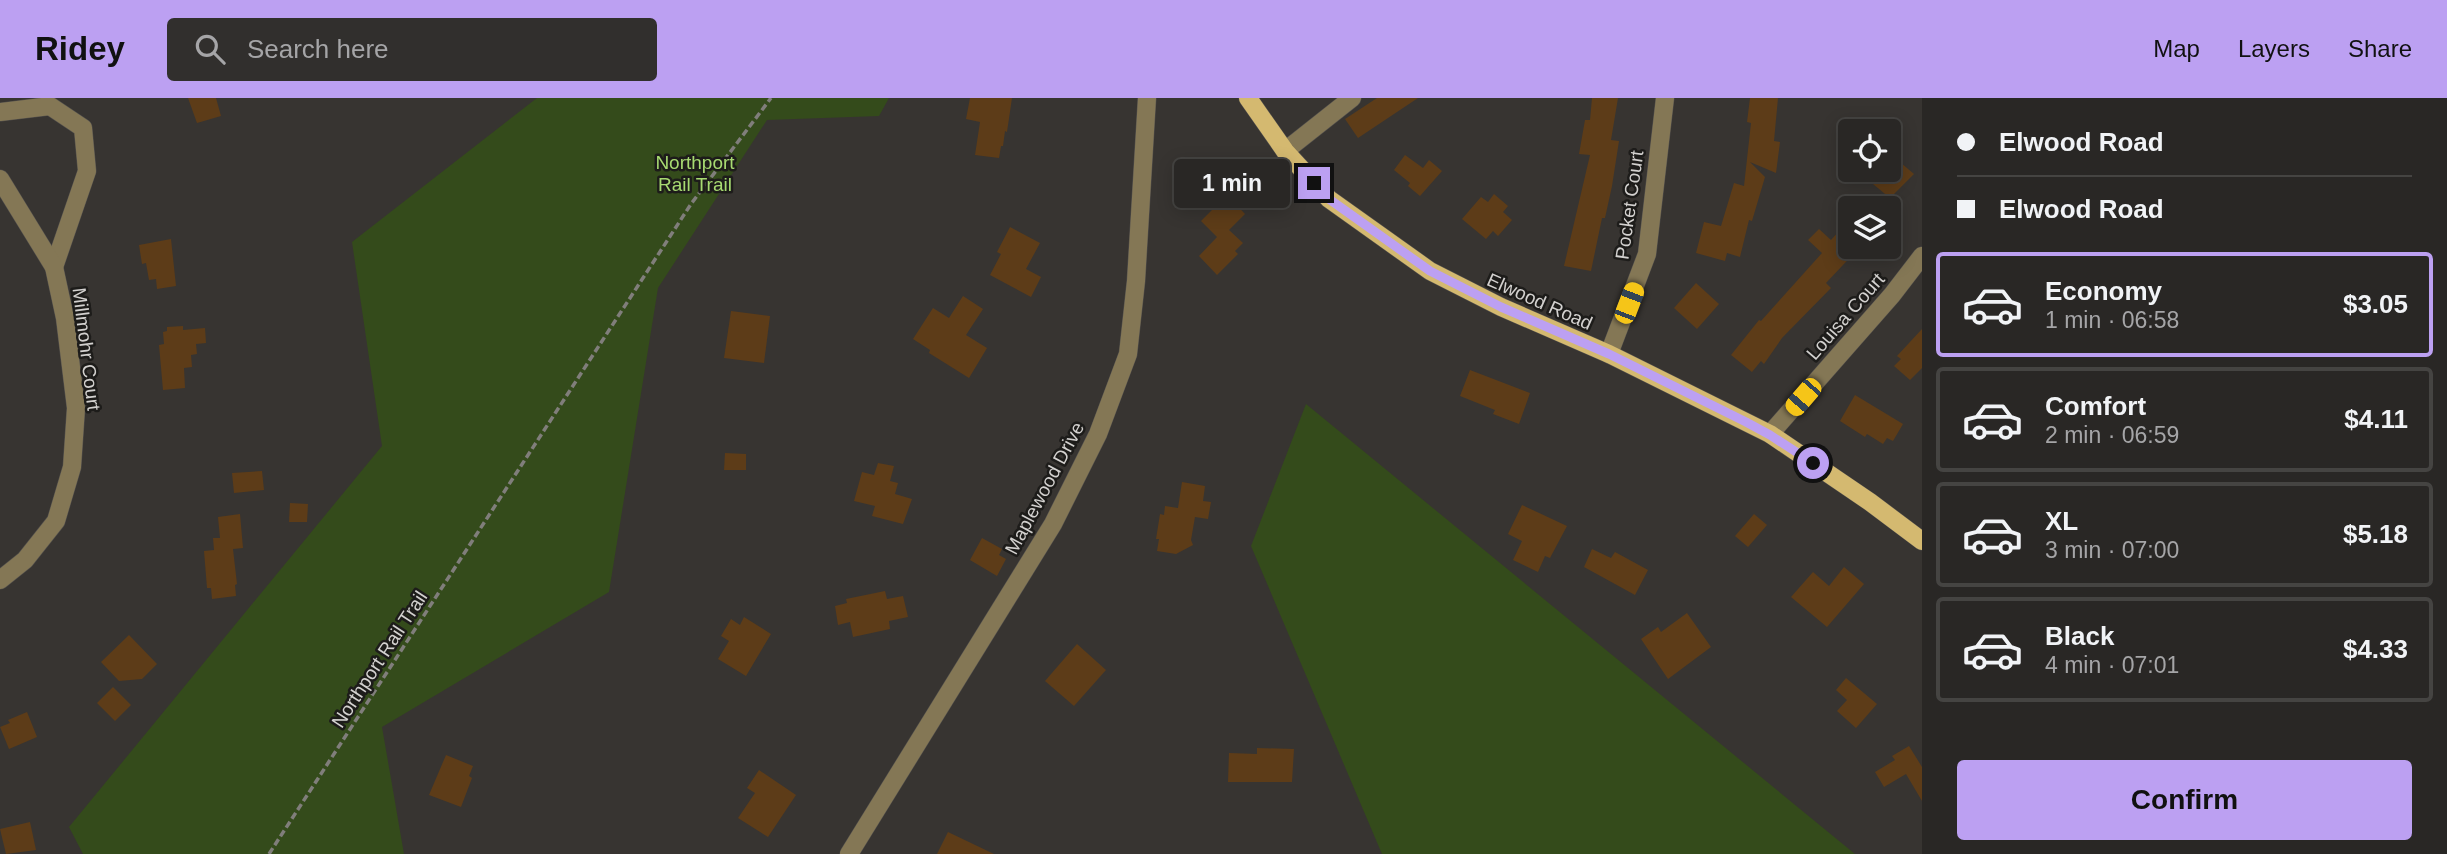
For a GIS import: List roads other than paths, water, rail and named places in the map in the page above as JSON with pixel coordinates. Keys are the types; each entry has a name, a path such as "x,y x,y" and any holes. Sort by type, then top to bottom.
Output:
{"main road":[{"name":"Elwood Road","path":"1248,98 1285,151 1329,199 1430,271 1501,307 1609,354 1770,435 1870,502 1922,541"}],"street":[{"name":"Maplewood Drive","path":"849,854 1053,524 1098,434 1128,354 1136,281 1147,98"},
{"path":"1285,151 1352,98"},
{"name":"Pocket Court","path":"1609,354 1647,254 1665,98"},
{"name":"Millmohr Court","path":"0,112 50,106 83,128 87,171 54,267"},
{"name":"Millmohr Court","path":"0,179 54,267 65,318 76,408 72,467 56,521 25,560 0,580"},
{"name":"Louisa Court","path":"1770,435 1892,295 1922,256"}],"park label":[{"name":"Northport Rail Trail","path":"695,173"}]}
